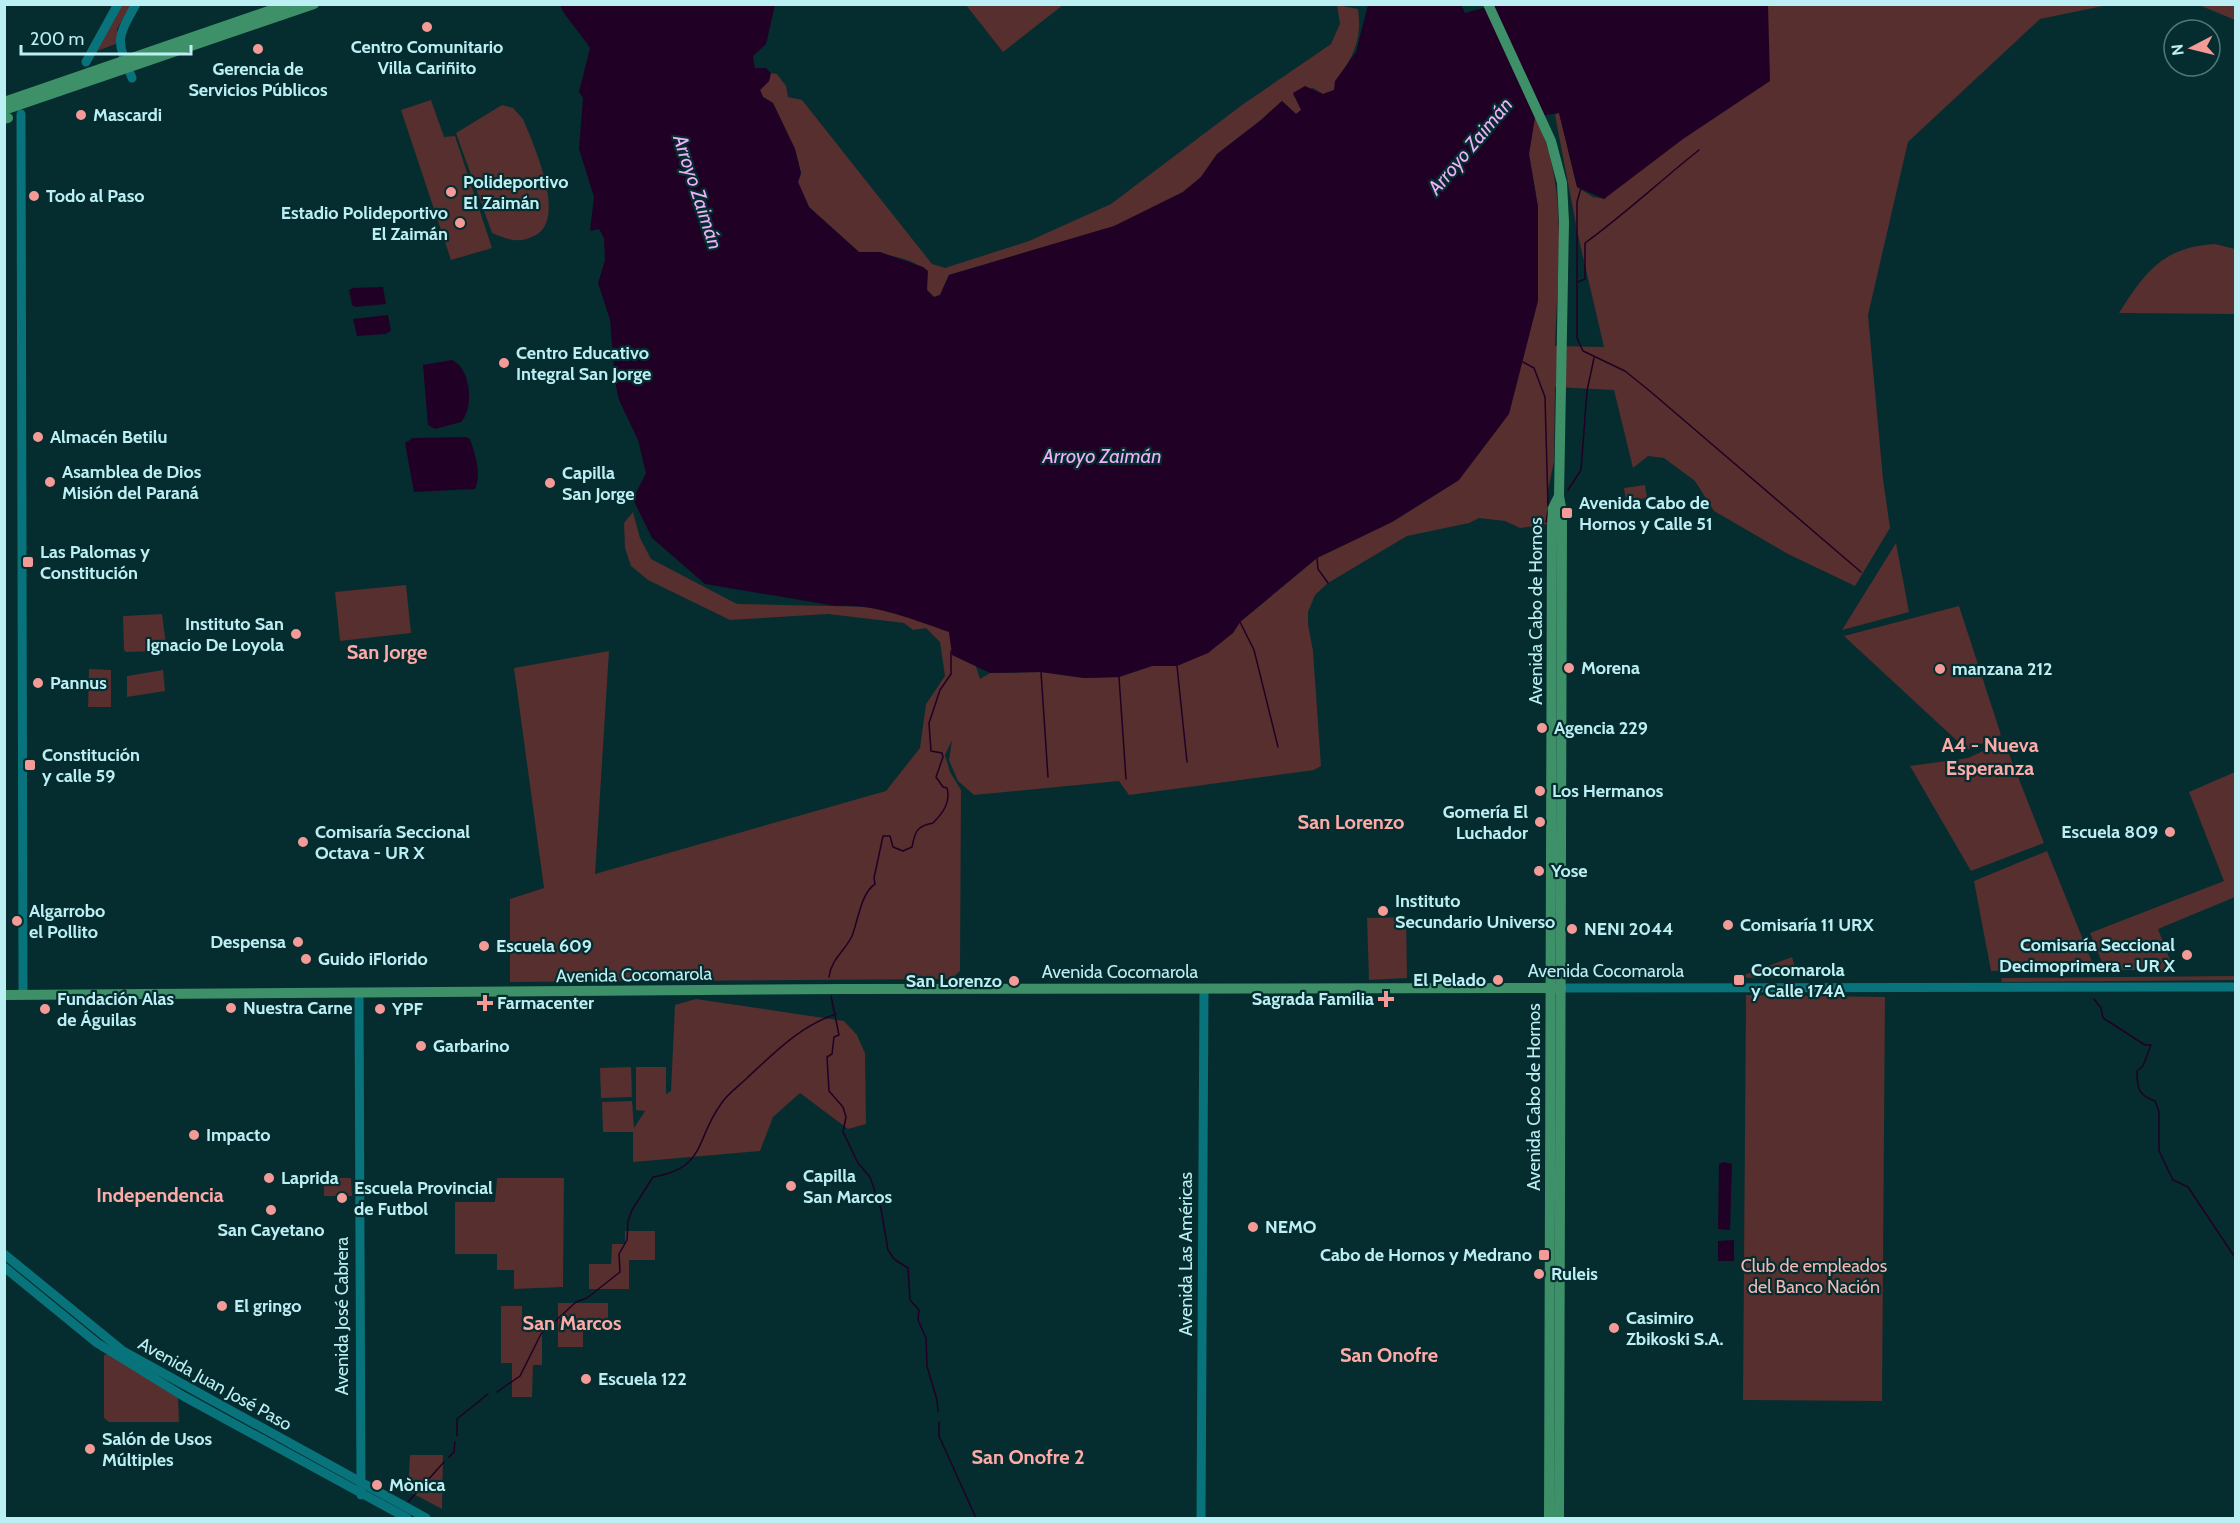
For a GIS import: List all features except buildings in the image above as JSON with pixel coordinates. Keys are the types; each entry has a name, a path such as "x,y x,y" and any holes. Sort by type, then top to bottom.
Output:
{"main road":[{"path":"86,62 118,4"},
{"path":"127,64 119,34 136,4"},
{"path":"6,116 127,64 289,4"},
{"path":"4,102 314,4"},
{"name":"Avenida Cabo de Hornos","path":"1488,4 1544,123 1557,159 1562,183 1564,222 1559,496 1562,513 1549,1518"},
{"path":"21,114 23,995"},
{"name":"Avenida Cocomarola","path":"4,995 855,989 2235,987"},
{"name":"Avenida Cabo de Hornos","path":"1556,988 1559,1518"},
{"name":"Avenida Las Américas","path":"1201,1518 1204,989"},
{"name":"Avenida José Cabrera","path":"359,994 359,1483 361,1495"},
{"name":"Avenida Juan José Paso","path":"4,1254 123,1351 426,1518"},
{"name":"Avenida Juan José Paso","path":"4,1267 97,1343 183,1396 361,1495 407,1518"}],"green space":[{"path":"122,5 131,5 117,29 118,43 95,52"},
{"path":"966,5 1063,5 1003,52"},
{"path":"1337,5 1358,9 1359,22 1354,52 1334,90 1323,94 1313,88 1293,94 1302,110 1296,114 1282,101 1217,154 1201,177 1183,192 1115,226 949,275 940,295 934,297 927,290 925,276 919,266 897,257 859,252 809,207 798,182 801,173 795,149 773,103 763,97 760,90 769,81 771,73 777,74 786,86 788,97 802,100 932,264 945,268 1029,241 1111,204 1242,105 1331,44 1340,24"},
{"path":"1743,5 2108,5 2040,19 1908,142 1868,315 1883,479 1890,528 1855,586 1788,554 1714,511 1695,481 1664,458 1648,456 1633,468 1614,390 1555,387 1554,461 1547,495 1549,524 1520,528 1505,521 1479,518 1469,523 1407,536 1328,583 1315,595 1308,612 1308,624 1313,651 1321,766 1314,770 1129,795 1119,781 974,795 958,781 949,760 952,740 945,755 950,772 961,790 960,971 951,979 510,982 510,899 544,888 514,668 609,651 595,874 886,791 920,748 926,704 945,676 940,642 926,628 913,630 904,623 828,614 730,620 648,580 631,566 625,548 624,523 633,512 640,538 651,559 737,604 919,608 970,648 980,679 990,673 1041,672 1084,678 1119,677 1152,666 1177,666 1233,633 1240,622 1317,558 1392,522 1459,480 1538,207 1529,154 1535,116 1546,143 1557,199 1559,258 1555,346 1604,347 1578,235 1555,115 1559,112 1577,187 1593,197 1606,199 1592,138"},
{"path":"2199,5 2235,5 2235,20"},
{"name":"Polideportivo El Zaimán","path":"431,100 444,137 455,136 492,248 451,260 401,110"},
{"path":"502,105 513,108 523,119 540,162 548,197 545,226 536,235 519,240 492,233 456,133"},
{"path":"2215,244 2235,249 2235,314 2119,313 2138,285 2157,264 2182,250"},
{"path":"1645,485 1647,498 1626,501 1624,488"},
{"path":"1896,543 1909,612 1842,630"},
{"path":"406,585 411,633 340,641 335,592"},
{"path":"1959,606 2001,735 1967,750 1844,636"},
{"path":"162,614 166,645 160,651 126,652 124,650 123,616"},
{"path":"89,669 111,670 111,707 88,707"},
{"path":"163,670 165,691 127,697 127,676"},
{"path":"2004,741 2044,843 1971,871 1910,766 1968,758"},
{"path":"2235,772 2235,897 2158,929 2174,970 2105,970 2090,933 2224,881 2189,792"},
{"path":"2047,851 2095,969 1991,971 1974,881"},
{"path":"1406,917 1407,978 1369,980 1367,918"},
{"path":"1792,957 1798,977 1741,978 1741,976"},
{"path":"2236,976 2235,980 2002,982 2001,978"},
{"name":"Club de empleados del Banco Nación","path":"1746,995 1885,997 1882,1401 1743,1400"},
{"path":"696,999 844,1021 857,1035 865,1053 866,1124 848,1129 800,1093 773,1117 760,1151 633,1162 633,1132 603,1132 602,1102 632,1101 634,1128 645,1111 636,1110 636,1067 666,1067 666,1094 671,1091 675,1005"},
{"path":"631,1067 632,1097 601,1098 600,1068"},
{"path":"324,1178 351,1178 352,1196 324,1196"},
{"path":"497,1178 564,1178 563,1287 514,1289 514,1270 497,1270 497,1254 455,1254 455,1202 495,1202"},
{"path":"625,1231 655,1231 655,1260 629,1260 629,1289 589,1289 589,1264 611,1264 612,1244 625,1244"},
{"path":"558,1303 608,1303 608,1327 583,1327 583,1347 558,1347"},
{"path":"501,1306 522,1306 522,1327 542,1328 542,1365 533,1365 532,1397 512,1397 512,1363 501,1363"},
{"path":"108,1354 178,1397 179,1422 109,1422 104,1418 104,1355"},
{"path":"410,1455 443,1455 442,1509 408,1491"}],"water":[{"name":"Arroyo Zaimán","path":"1497,4 1768,5 1770,81 1683,139 1604,199 1577,187 1559,113 1535,117 1529,154 1538,207 1538,301 1509,414 1459,480 1392,522 1317,558 1240,622 1233,633 1208,653 1177,666 1152,666 1119,677 1084,678 1041,672 990,673 952,655 949,632 907,618 865,607 836,606 705,584 652,538 633,499 646,473 638,440 619,400 615,382 610,320 598,283 605,260 604,238 599,229 590,231 594,197 579,149 583,98 579,92 590,48 560,5 775,5 766,44 753,56 755,68 766,68 771,73 769,81 760,90 763,97 773,103 795,149 801,173 798,182 809,207 859,252 880,252 923,267 928,271 927,290 934,297 940,295 949,275 1114,226 1183,192 1201,177 1217,154 1282,101 1296,114 1301,110 1293,93 1305,86 1323,94 1334,90 1335,81 1356,52 1368,5 1461,5 1465,13"},
{"path":"383,287 386,304 355,307 352,305 349,290"},
{"path":"388,315 391,331 385,334 357,336 353,319"},
{"path":"452,360 458,364 466,379 468,407 461,422 435,429 428,425 423,365"},
{"path":"466,437 470,439 477,464 478,477 475,489 414,492 405,443 413,438"},
{"path":"1724,1162 1732,1164 1730,1230 1718,1229 1719,1164"},
{"path":"1734,1240 1734,1261 1718,1261 1718,1241"}],"waterway":[{"path":"1578,282 1585,279 1585,243 1699,150"},
{"path":"1581,188 1577,202 1577,338 1583,351 1625,371 1861,572"},
{"path":"1568,490 1581,470 1587,391 1594,358"},
{"path":"1523,362 1534,368 1545,397 1548,506"},
{"path":"1546,522 1548,511"},
{"path":"1317,558 1318,569 1328,583"},
{"path":"1240,622 1254,650 1278,747"},
{"path":"829,977 832,965 852,936 866,894 875,884 874,878 883,836 890,836 893,847 903,851 912,847 918,830 933,823 947,803 947,788 943,787 936,777 943,757 942,753 931,751 929,723 940,690 951,674 951,651"},
{"path":"1177,666 1187,762"},
{"path":"1041,672 1048,777"},
{"path":"1119,677 1126,779"},
{"path":"831,996 839,1035 834,1037 832,1054 827,1057 829,1091 843,1107 846,1117 843,1132 858,1163 870,1177 881,1209 888,1250 894,1259 908,1268 910,1300 919,1310 918,1320 926,1338 927,1366 937,1400 938,1412"},
{"path":"2094,999 2101,1008 2103,1018 2145,1045 2151,1045 2143,1066 2137,1071 2137,1082 2142,1093 2155,1101 2159,1112 2159,1151 2173,1180 2188,1187 2236,1259"},
{"path":"497,1392 520,1376 541,1334 576,1302 587,1298 620,1272 619,1254 627,1240 628,1221 632,1210 653,1177 683,1167 697,1150 713,1117 730,1093 788,1041 811,1025 836,1014"},
{"path":"457,1436 457,1419 488,1394"},
{"path":"939,1422 939,1436 976,1518"},
{"path":"449,1457 454,1452 455,1442"},
{"path":"408,1502 444,1462"}],"place":[{"name":"Centro Comunitario Villa Cariñito","path":"427,27"},
{"name":"Gerencia de Servicios Públicos","path":"258,49"},
{"name":"Mascardi","path":"81,115"},
{"name":"Polideportivo El Zaimán","path":"451,192"},
{"name":"Todo al Paso","path":"34,196"},
{"name":"Estadio Polideportivo El Zaimán","path":"460,223"},
{"name":"Centro Educativo Integral San Jorge","path":"504,363"},
{"name":"Almacén Betilu","path":"38,437"},
{"name":"Asamblea de Dios Misión del Paraná","path":"50,482"},
{"name":"Capilla San Jorge","path":"550,483"},
{"name":"Avenida Cabo de Hornos y Calle 51","path":"1567,513"},
{"name":"Las Palomas y Constitución","path":"28,562"},
{"name":"Instituto San Ignacio De Loyola","path":"296,634"},
{"name":"Morena","path":"1569,668"},
{"name":"manzana 212","path":"1940,669"},
{"name":"Pannus","path":"38,683"},
{"name":"Agencia 229","path":"1542,728"},
{"name":"Constitución y calle 59","path":"30,765"},
{"name":"Los Hermanos","path":"1540,791"},
{"name":"Gomería El Luchador","path":"1540,822"},
{"name":"Escuela 809","path":"2170,832"},
{"name":"Comisaría Seccional Octava - UR X","path":"303,842"},
{"name":"Yose","path":"1539,871"},
{"name":"Instituto Secundario Universo","path":"1383,911"},
{"name":"Algarrobo el Pollito","path":"17,921"},
{"name":"Comisaría 11 URX","path":"1728,925"},
{"name":"NENI 2044","path":"1572,929"},
{"name":"Despensa","path":"298,942"},
{"name":"Escuela 609","path":"484,946"},
{"name":"Comisaría Seccional Decimoprimera - UR X","path":"2187,955"},
{"name":"Guido iFlorido","path":"306,959"},
{"name":"El Pelado","path":"1498,980"},
{"name":"Cocomarola y Calle 174A","path":"1739,980"},
{"name":"San Lorenzo","path":"1014,981"},
{"name":"Sagrada Familia","path":"1386,999"},
{"name":"Farmacenter","path":"485,1003"},
{"name":"Nuestra Carne","path":"231,1008"},
{"name":"Fundación Alas de Águilas","path":"45,1009"},
{"name":"YPF","path":"380,1009"},
{"name":"Garbarino","path":"421,1046"},
{"name":"Impacto","path":"194,1135"},
{"name":"Laprida","path":"269,1178"},
{"name":"Capilla San Marcos","path":"791,1186"},
{"name":"Escuela Provincial de Futbol","path":"342,1198"},
{"name":"San Cayetano","path":"271,1210"},
{"name":"NEMO","path":"1253,1227"},
{"name":"Cabo de Hornos y Medrano","path":"1544,1255"},
{"name":"Ruleis","path":"1539,1274"},
{"name":"El gringo","path":"222,1306"},
{"name":"Casimiro Zbikoski S.A.","path":"1614,1328"},
{"name":"Escuela 122","path":"586,1379"},
{"name":"Salón de Usos Múltiples","path":"90,1449"},
{"name":"Mònica","path":"377,1485"}],"district":[{"name":"San Jorge","path":"387,652"},
{"name":"A4 - Nueva Esperanza","path":"1990,756"},
{"name":"San Lorenzo","path":"1351,822"},
{"name":"Independencia","path":"160,1195"},
{"name":"San Marcos","path":"572,1323"},
{"name":"San Onofre","path":"1389,1355"},
{"name":"San Onofre 2","path":"1028,1457"}]}
